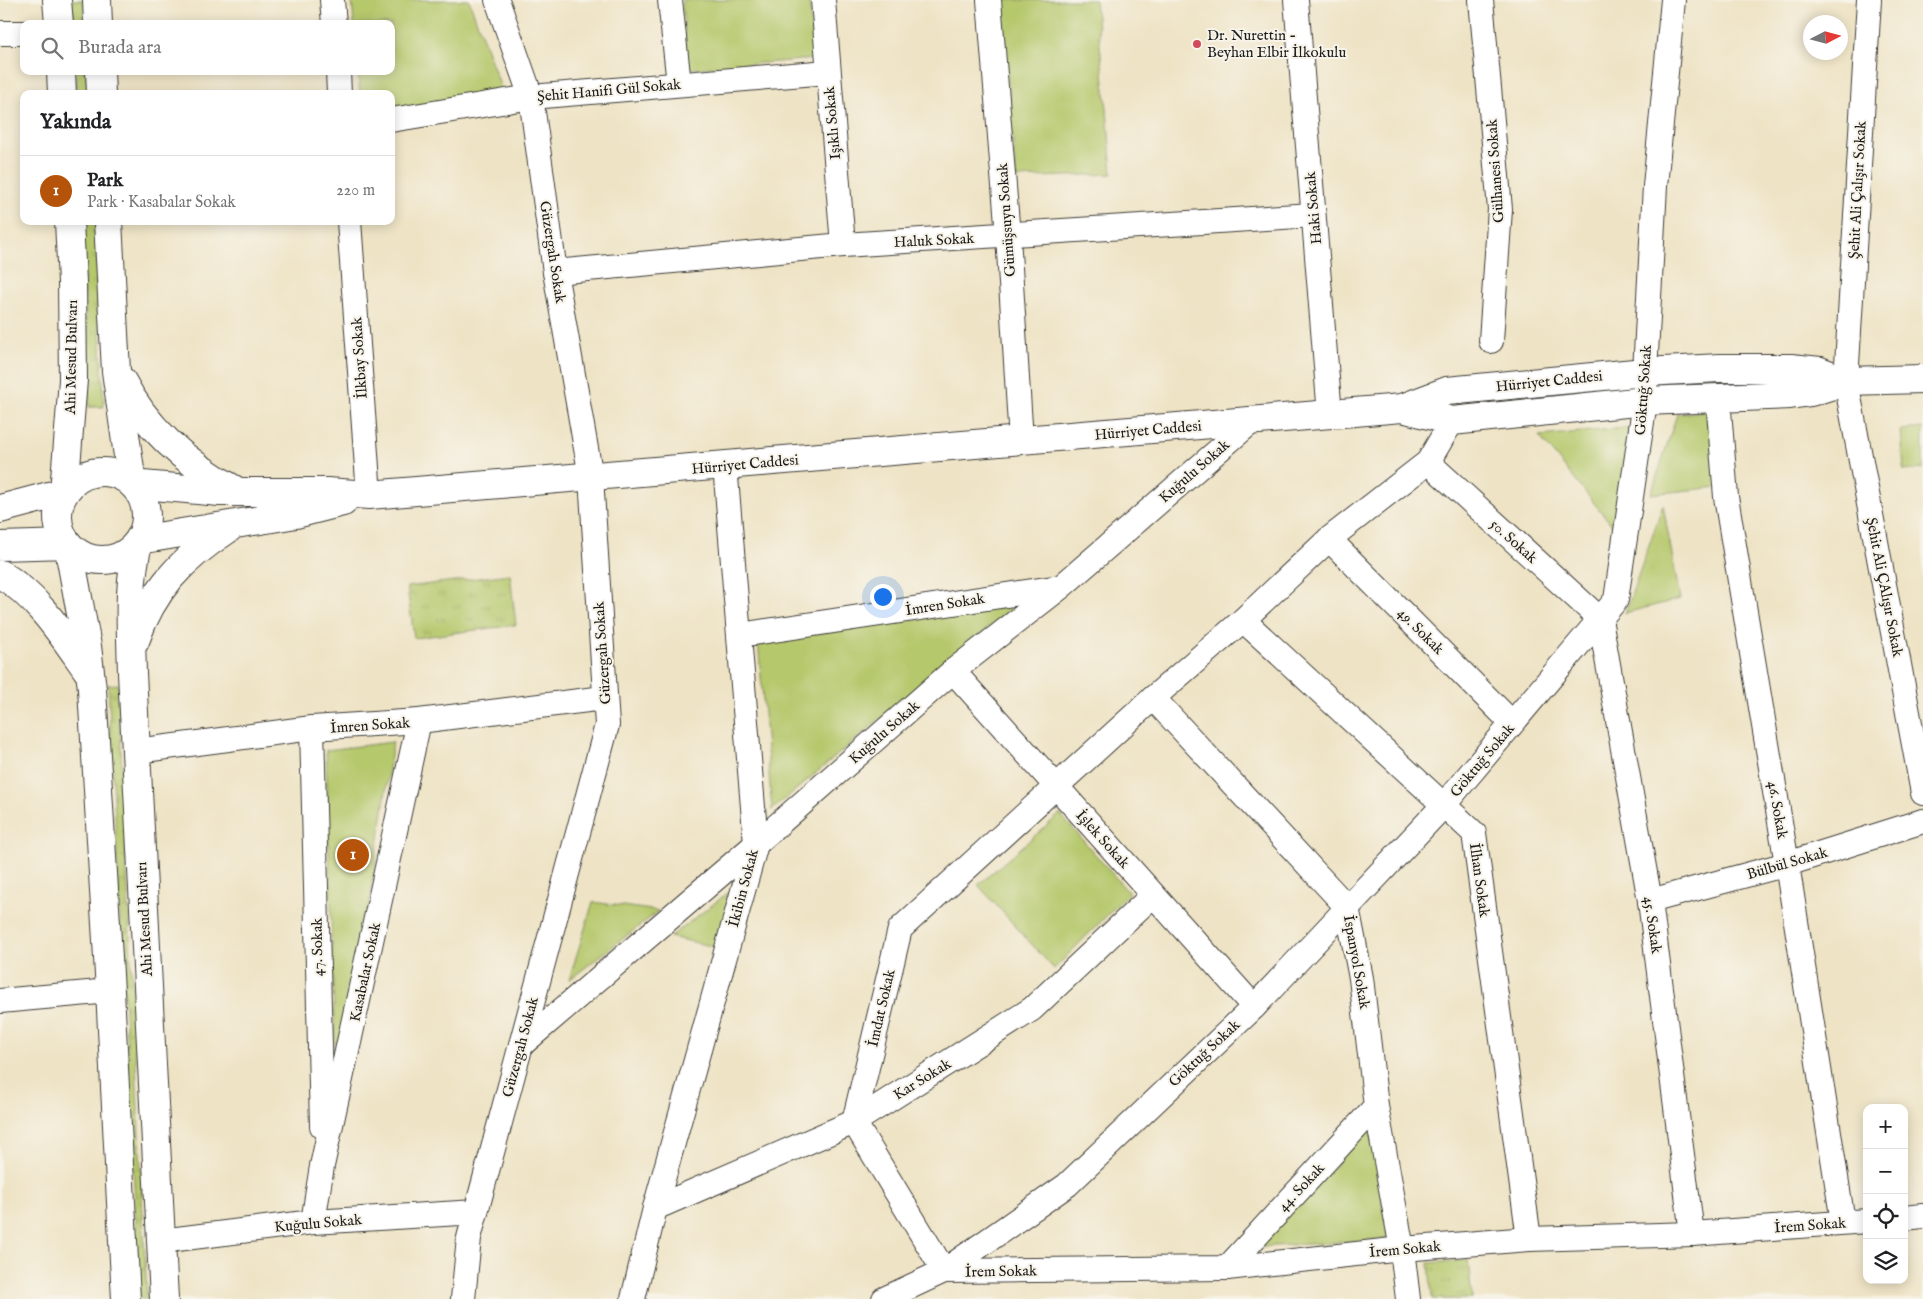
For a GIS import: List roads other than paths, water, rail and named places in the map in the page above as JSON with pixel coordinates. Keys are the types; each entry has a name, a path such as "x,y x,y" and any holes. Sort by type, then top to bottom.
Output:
{"main road":[{"path":"57,0 58,20"},
{"path":"97,0 98,20"},
{"path":"61,75 62,90"},
{"path":"100,75 101,90"},
{"name":"Ahi Mesud Bulvarı","path":"69,225 73,380 64,492 58,513 62,535 68,544 90,675 98,778 126,1299"},
{"name":"Ahi Mesud Bulvarı","path":"108,225 116,371 132,484 143,500 146,521 131,572 131,652 164,1299"},
{"name":"Hürriyet Caddesi","path":"369,495 1330,415 1402,408 1448,391 1645,372 1720,368 1791,368 1820,371 1846,381 1923,379"},
{"path":"116,371 138,408 171,447 197,467 240,493"},
{"path":"1402,408 1452,421 1645,401 1797,394 1811,392 1846,381"},
{"path":"0,509 64,492 76,480 91,473 102,472 113,473 132,484 240,493 327,492 369,495"},
{"path":"0,546 68,544 84,557 105,560 124,554 139,540 296,514 369,495"},
{"path":"131,652 149,607 164,583 201,547 237,523"},
{"path":"0,574 30,597 47,616 90,675"}],"street":[{"path":"332,0 334,20"},
{"name":"Güzergah Sokak","path":"463,1299 469,1238 607,725 591,477 555,272 531,97 497,0"},
{"path":"670,0 679,84"},
{"name":"Işıklı Sokak","path":"823,0 843,245"},
{"name":"Gümüşsuyu Sokak","path":"990,0 1021,441"},
{"name":"Haki Sokak","path":"1296,0 1330,415"},
{"name":"Gülhanesi Sokak","path":"1481,0 1500,209 1491,341"},
{"name":"Göktuğ Sokak","path":"884,1299 913,1293 1067,1185 1254,1007 1443,806 1616,600 1645,401 1655,186 1672,0"},
{"name":"Şehit Ali Çalışır Sokak","path":"1846,381 1869,0"},
{"path":"0,33 20,33"},
{"name":"Şehit Hanifi Gül Sokak","path":"395,119 531,97 828,72"},
{"path":"338,75 339,90"},
{"name":"Haluk Sokak","path":"555,272 843,245 1008,236 1313,215"},
{"name":"İlkbay Sokak","path":"349,225 369,495"},
{"name":"Şehit Ali ÇAlışır Sokak","path":"1846,381 1923,793"},
{"name":"46. Sokak","path":"1718,398 1726,497 1787,864 1843,1222"},
{"path":"1428,462 1452,421"},
{"name":"Kuğulu Sokak","path":"521,1045 756,844 953,671 1062,586 1251,422"},
{"name":"50. Sokak","path":"1428,462 1600,619"},
{"name":"İmdat Sokak","path":"854,1122 900,929 1153,698 1244,620 1329,539 1428,462"},
{"name":"İkibin Sokak","path":"632,1299 655,1208 756,844 725,465"},
{"name":"49. Sokak","path":"1329,539 1512,723"},
{"name":"İmren Sokak","path":"740,635 1062,586"},
{"name":"45. Sokak","path":"1600,619 1650,901 1692,1234"},
{"name":"İlhan Sokak","path":"1244,620 1474,833 1529,1239"},
{"name":"İşlek Sokak","path":"953,671 1254,1007"},
{"name":"İmren Sokak","path":"136,751 312,728 419,721 604,698"},
{"name":"İspanyol Sokak","path":"1153,698 1347,907 1361,978 1376,1106 1402,1249 1408,1299"},
{"name":"Kasabalar Sokak","path":"313,1222 322,1166 419,721"},
{"name":"47. Sokak","path":"312,728 322,1166"},
{"name":"Bülbül Sokak","path":"1650,901 1787,864 1923,821"},
{"name":"Kar Sokak","path":"655,1208 854,1122 1032,1009 1153,895"},
{"path":"0,1001 110,990"},
{"name":"44. Sokak","path":"1227,1268 1376,1106"},
{"path":"854,1122 944,1271"},
{"name":"Kuğulu Sokak","path":"161,1241 313,1222 476,1212"},
{"path":"1908,1218 1923,1216"},
{"name":"İrem Sokak","path":"944,1271 1227,1268 1402,1249 1529,1239 1692,1234 1863,1221"}],"place":[{"name":"Dr. Nurettin - Beyhan Elbir İlkokulu","path":"1197,44"},
{"name":"Park","path":"353,855"}]}
